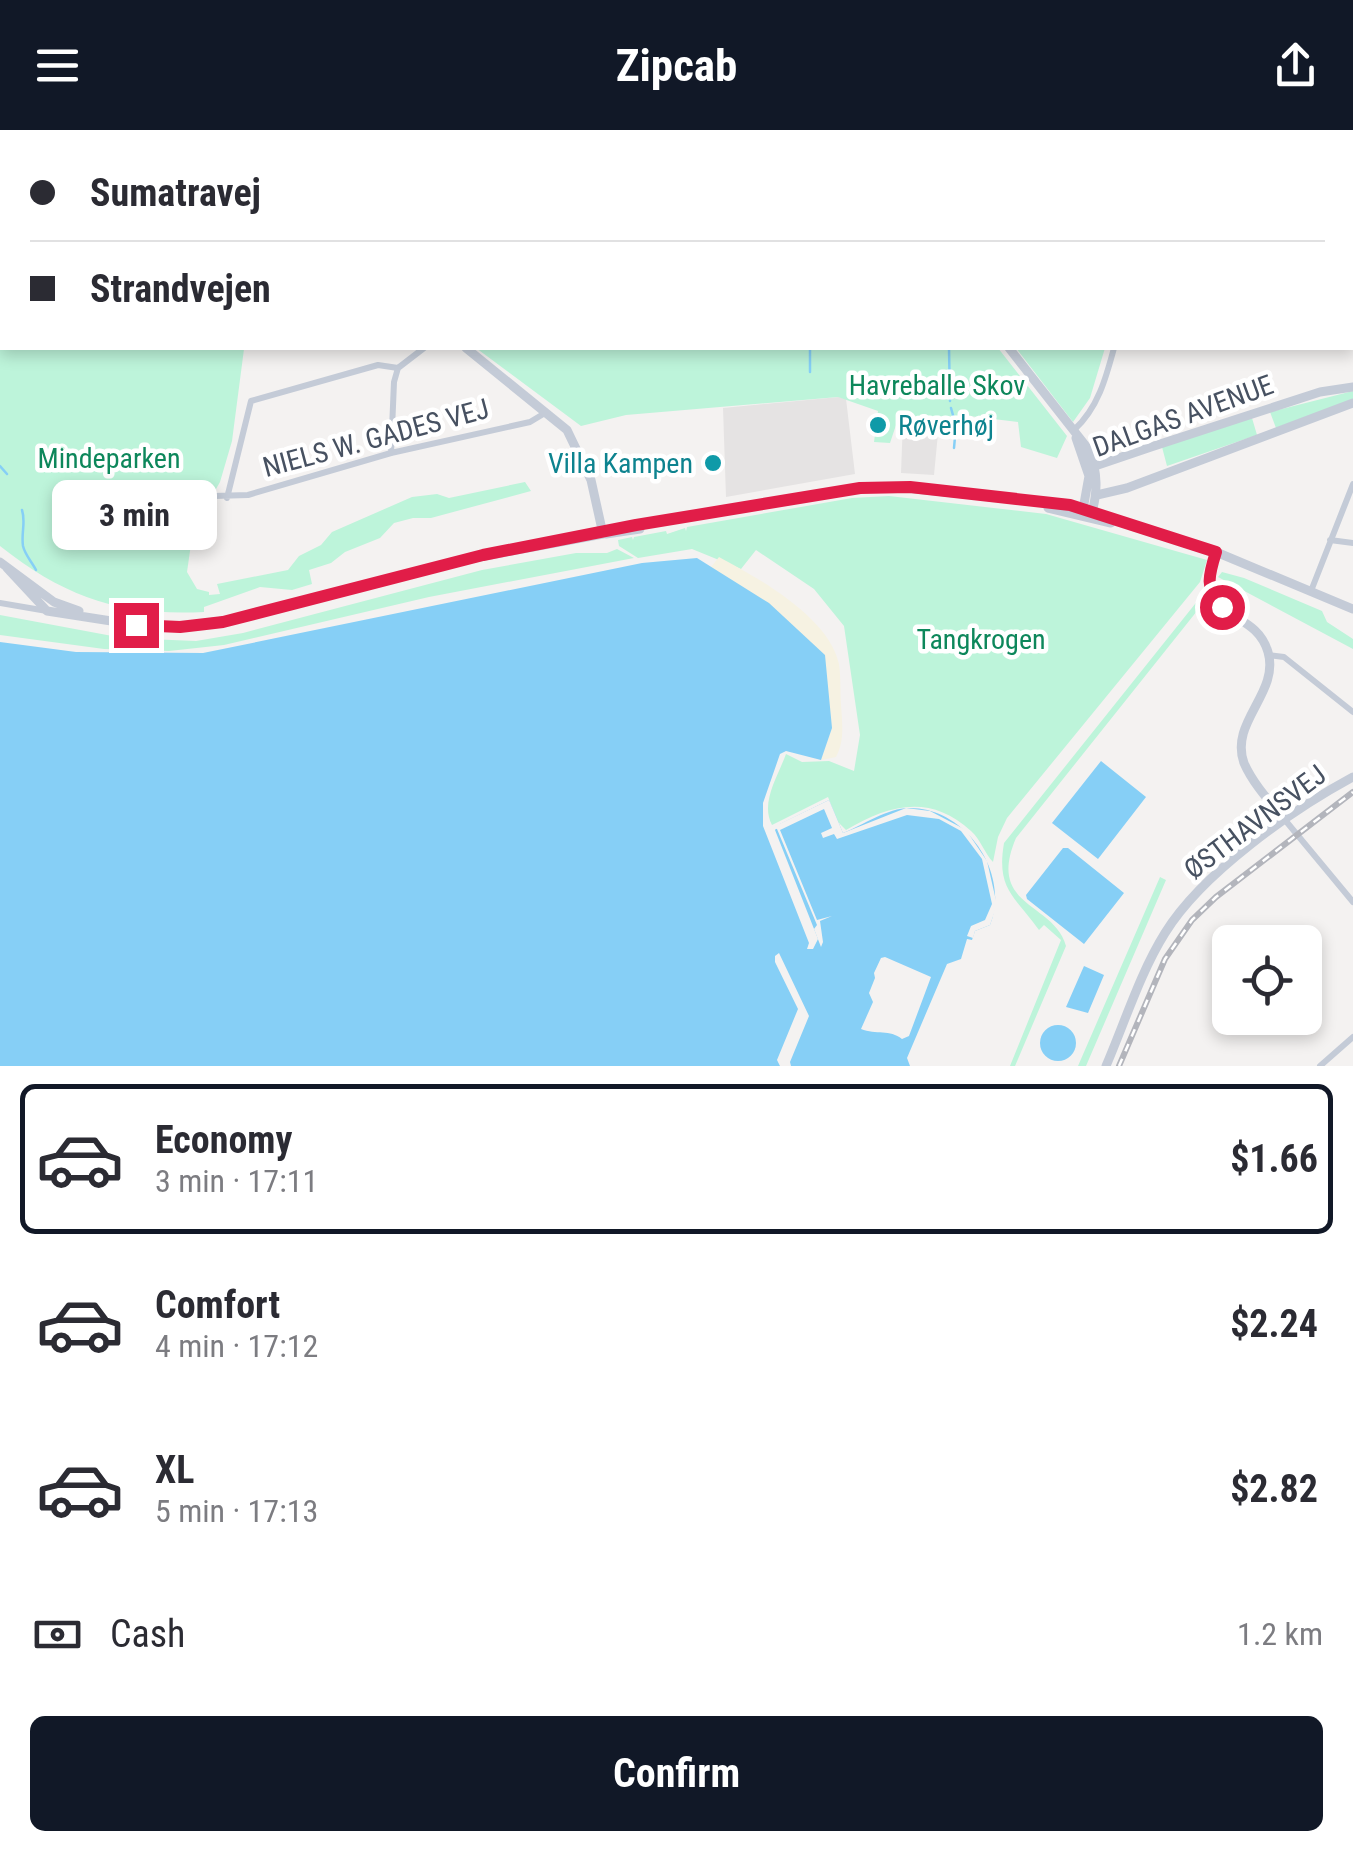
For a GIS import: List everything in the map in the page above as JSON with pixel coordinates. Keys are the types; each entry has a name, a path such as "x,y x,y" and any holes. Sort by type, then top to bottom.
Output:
{"street":[{"path":"391,453 398,368 421,350"},
{"path":"468,350 567,430 591,480 603,534"},
{"path":"1011,350 1089,450 1095,466 1097,494 1087,514"},
{"path":"1074,431 1096,404 1113,350"},
{"path":"228,498 251,401 378,365 398,368"},
{"name":"DALGAS AVENUE","path":"1089,476 1095,466 1320,392 1353,387"},
{"name":"DALGAS AVENUE","path":"1097,494 1127,488 1353,403"},
{"name":"NIELS W. GADES VEJ","path":"214,496 228,498 391,453 530,422 545,412"},
{"path":"1074,431 1089,476 1087,514"},
{"path":"1311,590 1353,484"},
{"path":"0,603 120,623 180,627 223,622 458,561 614,529 860,488 910,487 1020,501 1146,530 1216,552 1353,608"},
{"path":"1330,540 1353,543"},
{"path":"1216,552 1208,578 1210,593 1262,640 1268,655 1269,678 1245,728 1242,754 1256,782 1353,902"},
{"path":"4,565 54,602 120,623"},
{"path":"4,565 47,611"},
{"path":"1268,655 1284,657 1353,712"},
{"name":"ØSTHAVNSVEJ","path":"1106,1066 1164,934 1185,905 1207,882 1285,820 1353,776"},
{"path":"1320,1066 1353,1037"}],"shaded area":[{"path":"846,399 855,474 726,497 723,408"},
{"path":"903,420 939,423 934,475 901,473"}],"green space":[{"name":"Mindeparken","path":"0,350 244,350 232,441 220,482 200,517 187,572 197,589 209,595 220,594 217,584 288,570 299,556 321,545 332,532 412,497 437,494 449,498 525,482 531,491 431,518 394,523 380,538 309,570 312,584 292,590 260,587 204,607 204,612 146,611 95,600 48,579 0,546"},
{"name":"Havreballe Skov","path":"479,350 1000,350 1067,436 1057,458 1021,447 1018,422 969,416 939,423 898,419 890,443 874,442 878,411 838,397 626,415 581,426"},
{"name":"Havreballe Skov","path":"1018,350 1104,350 1090,398 1073,422"},
{"path":"1353,391 1353,399 1276,428 1270,412"},
{"path":"1252,418 1257,435 1167,466 1162,447"},
{"name":"Tangkrogen","path":"889,496 1046,514 1207,560 1200,582 1007,818 993,862 971,831 956,819 925,807 893,809 846,830 838,822 828,797 772,825 769,799 786,754 802,762 829,761 854,771 860,735 844,626 814,589 756,550 741,569 692,549 638,558 619,546 618,540 632,537 633,540 685,528 686,531 687,527 852,498"},
{"path":"617,549 634,558 429,597 224,645 169,651 104,649 0,635 0,615 123,638 196,641 243,633 482,570"},
{"path":"1222,572 1322,611 1327,622 1353,639 1353,649 1218,577"},
{"path":"1199,599 1201,606 1016,838 1009,861 1009,878 1015,891 1049,920 1066,946 1015,1066 1010,1066 1061,940 1044,925 1039,930 1009,891 1003,872 1004,843"},
{"path":"1160,877 1166,880 1086,1066 1078,1066"}],"sand":[{"path":"719,557 790,601 822,630 833,647 840,669 842,724 836,757 821,760 832,728 711,567"}],"water":[{"path":"697,558 769,603 825,655 832,728 821,760 786,751 780,754 763,803 763,826 809,943 807,949 813,949 818,939 775,830 829,800 843,833 893,811 930,811 965,831 989,865 995,905 990,925 975,931 972,940 967,939 961,959 947,964 907,1058 910,1066 791,1066 809,1016 779,953 775,962 798,1009 777,1060 780,1066 0,1066 0,642 76,652 203,653 642,563","holes":["881,958 931,977 909,1036 902,1039 861,1029 873,1002 869,993"]},
{"path":"1101,761 1146,797 1098,859 1052,823"},
{"path":"1063,848 1124,893 1084,944 1026,895"},
{"path":"1084,966 1104,975 1088,1013 1066,1007"},
{"path":"1058,1025 1071,1030 1076,1043 1071,1056 1058,1061 1045,1056 1040,1043 1045,1030"}],"pier":[{"path":"829,800 843,833 906,808 930,811 966,830 987,861 997,905 990,925 975,931 973,938 967,936 971,926 985,920 992,904 982,859 961,831 939,819 907,815 837,839 834,834 823,838 821,833 832,828 824,809 780,830 817,920 832,916 820,921 821,947 814,929 817,925 777,829 771,828"}],"waterway":[{"path":"810,350 810,372"},
{"path":"949,350 950,401"},
{"path":"951,408 956,426 954,448"},
{"path":"0,466 7,474"},
{"path":"22,510 23,546 36,570"}],"railway":[{"path":"1119,1066 1165,959 1192,920 1216,897 1353,792"}],"place":[{"name":"Røverhøj","path":"878,425"},
{"name":"Villa Kampen","path":"713,463"}],"route":[{"path":"136,625 180,627 223,622 483,555 636,525 876,487 925,488 1070,505 1185,541 1216,552 1209,588 1222,607"}]}
